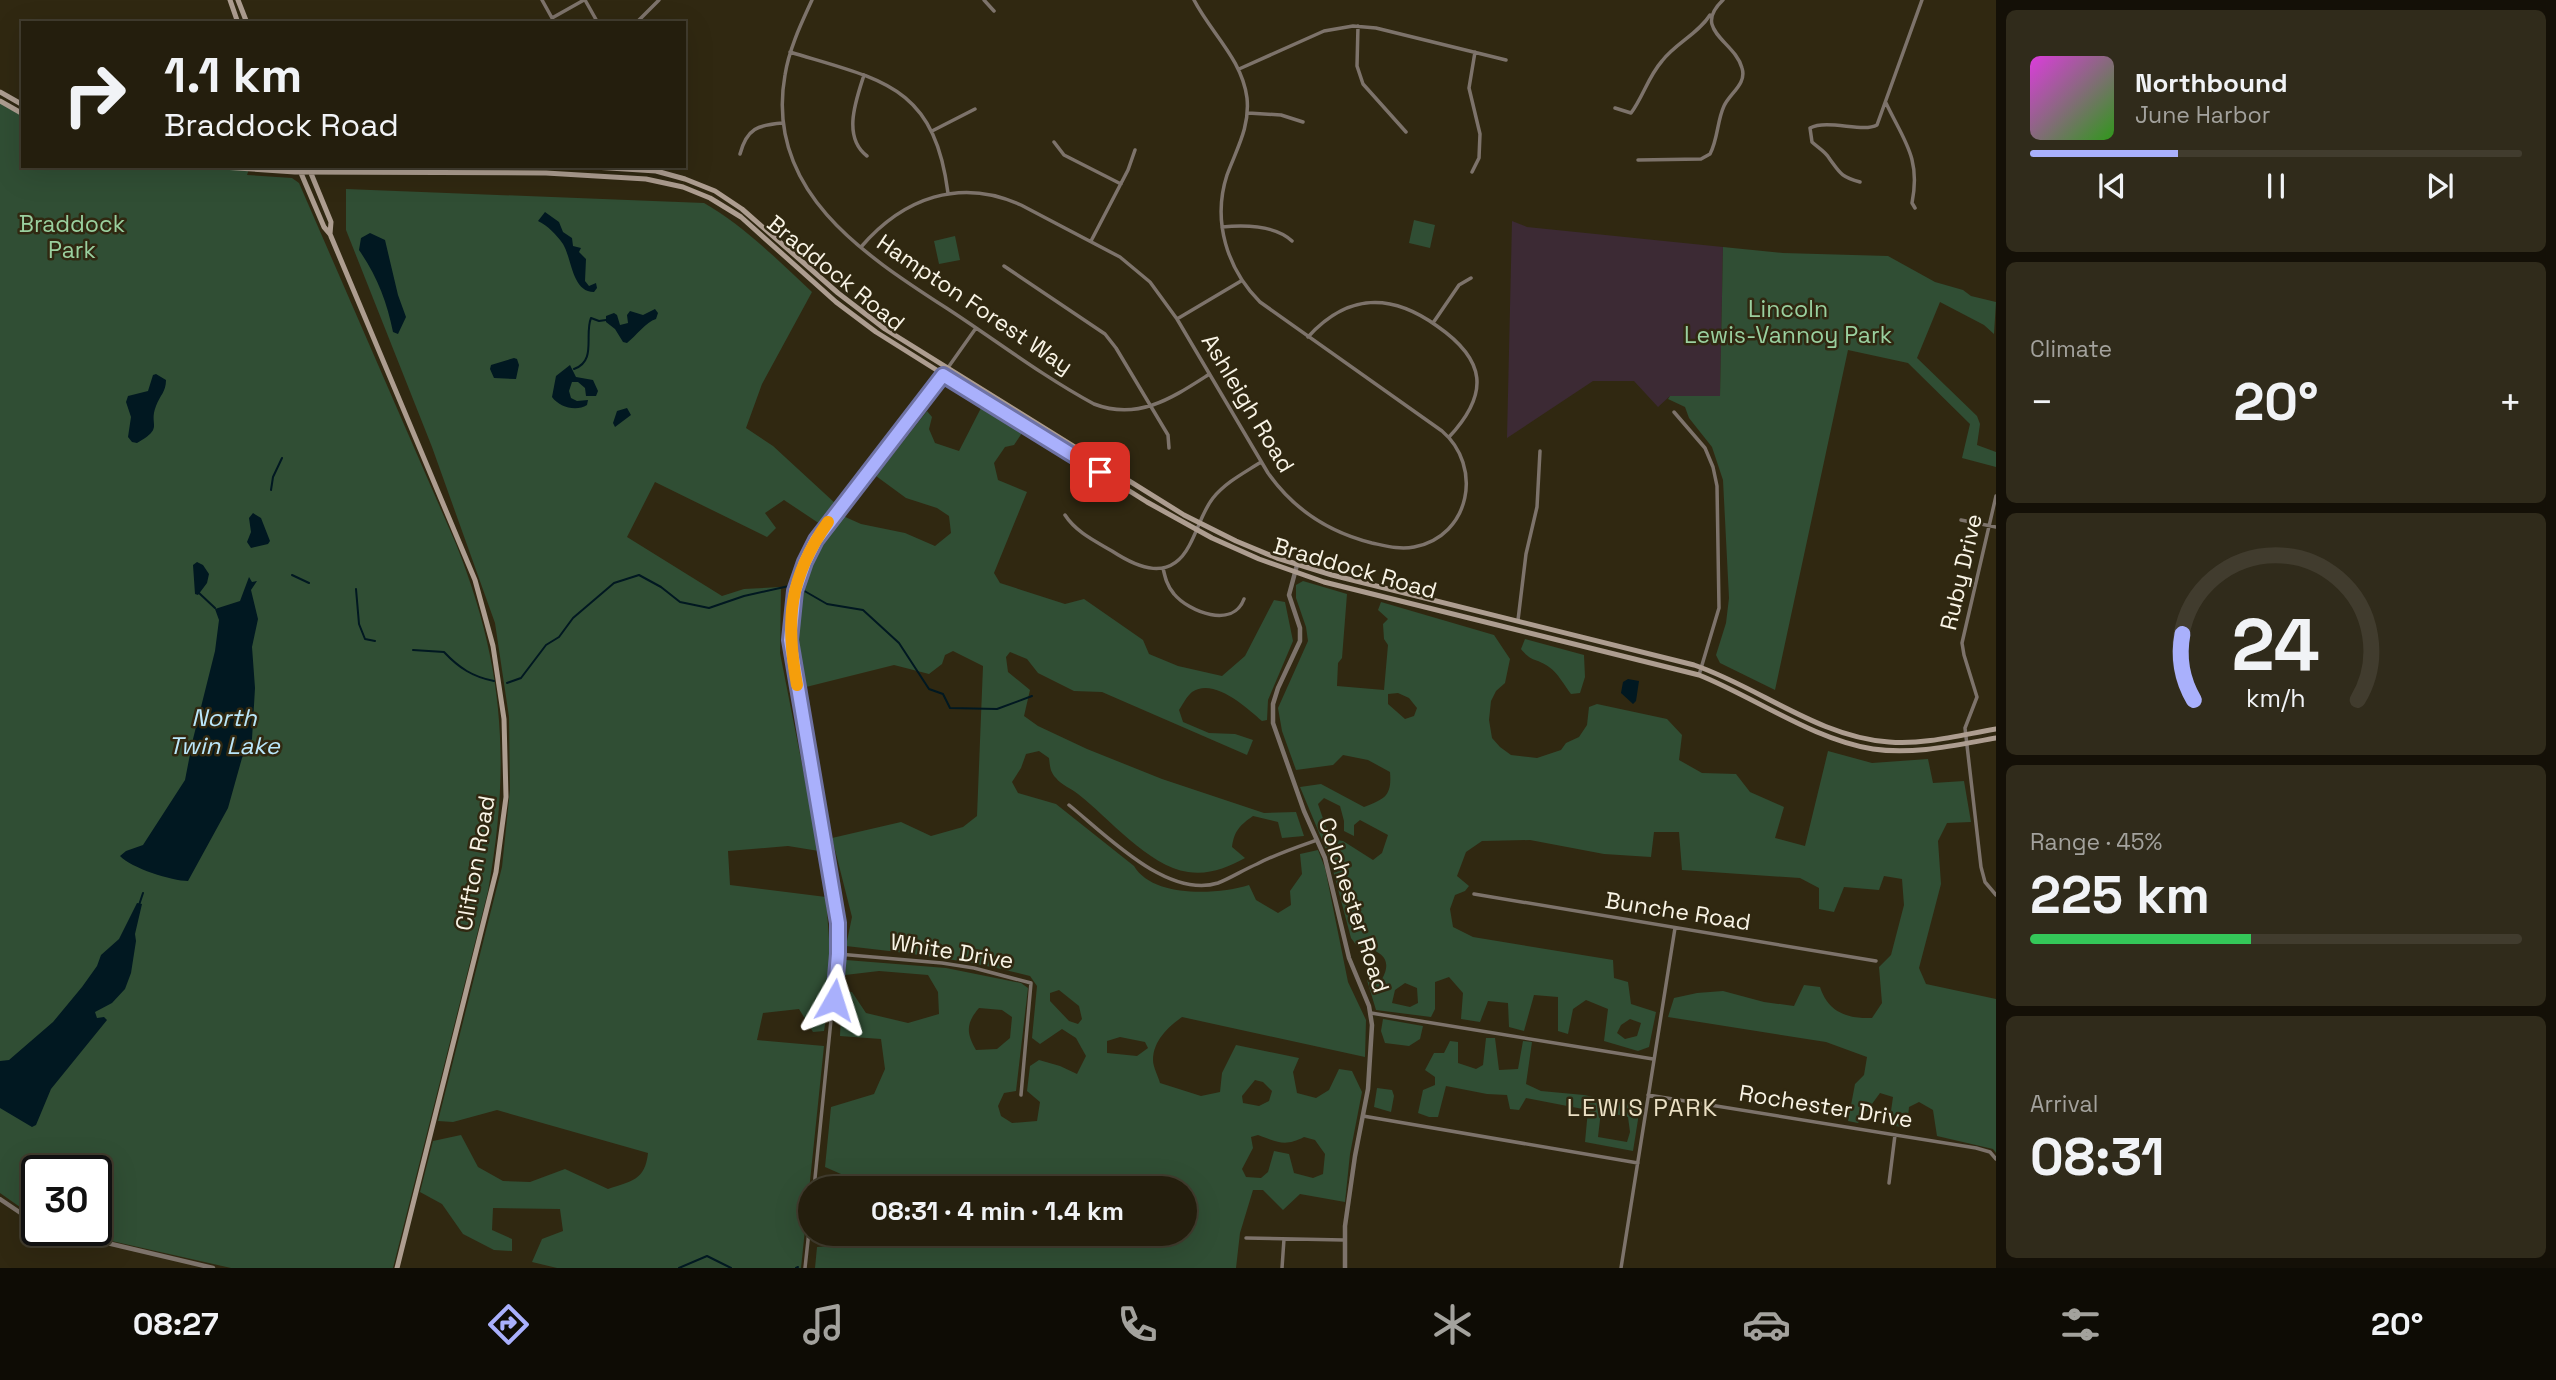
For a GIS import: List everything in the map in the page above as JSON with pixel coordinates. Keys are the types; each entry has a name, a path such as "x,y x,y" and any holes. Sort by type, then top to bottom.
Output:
{"main road":[{"path":"230,0 236,21"},
{"path":"239,0 246,21"},
{"path":"0,92 21,103"},
{"path":"0,102 21,113"},
{"name":"Braddock Road","path":"269,168 594,176 662,181 683,187 710,198 741,217 849,312 943,375 1196,531 1259,559 1294,573 1699,675 1821,733 1861,747 1908,751 1996,738"},
{"name":"Braddock Road","path":"606,168 656,172 685,179 715,191 742,209 869,317 948,369 1199,523 1297,565 1702,667 1828,727 1865,739 1907,743 1996,729"},
{"name":"Clifton Road","path":"300,169 324,227 330,234 475,580 494,646 504,719 506,797 496,872 397,1268"},
{"name":"Clifton Road","path":"309,169 331,222 330,234"}],"street":[{"path":"542,0 552,18 584,0 597,21"},
{"path":"638,21 659,0"},
{"name":"Hampton Forest Way","path":"812,0 790,52 783,85 783,123 792,158 807,191 828,217 888,270 1094,404 1124,411 1151,407 1209,375"},
{"path":"984,0 994,11"},
{"name":"Ashleigh Road","path":"861,247 880,227 900,212 924,200 948,194 977,193 1006,199 1091,241 1120,257 1142,274 1161,295 1177,319 1261,462 1276,485 1293,503 1324,526 1348,536 1388,546 1415,547 1432,541 1446,531 1464,505 1468,483 1461,454 1449,437 1261,302 1241,281 1230,260 1222,227 1222,201 1225,182 1243,138 1248,113 1246,91 1239,69 1194,0"},
{"path":"1615,108 1631,113 1656,68 1673,49 1703,25 1723,0"},
{"path":"1860,182 1842,176 1835,170 1825,153 1812,142 1809,131 1812,126 1873,127 1878,121 1923,0"},
{"path":"1638,160 1701,159 1713,149 1723,109 1740,85 1743,73 1740,62 1713,25 1712,13"},
{"path":"1239,69 1324,31 1358,26 1506,60"},
{"path":"1358,26 1357,66 1363,84 1406,132"},
{"path":"790,52 885,83 904,97 920,113 932,131 943,158 948,194"},
{"path":"1472,173 1479,158 1480,134 1469,88 1475,52"},
{"path":"864,75 855,105 853,126 857,146 867,156"},
{"path":"1885,101 1914,162 1916,183 1912,203 1915,208"},
{"path":"932,131 975,109"},
{"path":"1248,113 1281,115 1303,122"},
{"path":"740,154 745,140 753,130 783,123"},
{"path":"1054,142 1063,155 1121,184"},
{"path":"1091,241 1121,184 1135,150"},
{"path":"594,168 594,176"},
{"path":"1222,227 1242,226 1278,232 1292,241"},
{"path":"1003,266 1105,334 1168,435 1169,448"},
{"path":"1433,323 1459,285 1471,278"},
{"path":"1177,319 1241,281"},
{"path":"1308,337 1330,316 1362,303 1395,304 1410,309 1433,323 1463,346 1472,360 1476,376 1472,407 1449,437"},
{"path":"815,1176 838,954 838,923 791,655 791,610 799,578 821,532 948,369 976,328"},
{"path":"1674,412 1705,448 1717,486 1719,608 1699,675"},
{"path":"1518,620 1526,554 1538,507 1540,451"},
{"path":"1065,516 1074,527 1130,563 1150,569 1163,568 1185,553 1208,505 1220,491 1261,462"},
{"name":"Ruby Drive","path":"1966,734 1966,722 1977,697 1964,655 1963,636 1996,496"},
{"path":"1961,520 1996,527"},
{"name":"Colchester Road","path":"1297,565 1290,600 1300,628 1300,640 1278,688 1272,717 1288,769 1328,866 1351,964 1371,1013 1371,1055 1344,1240 1345,1268"},
{"path":"1163,568 1175,595 1187,605 1205,613 1220,615 1235,612 1244,599"},
{"path":"1966,734 1981,867 1985,882 1996,895"},
{"path":"1069,805 1139,861 1161,875 1196,885 1217,883 1265,860 1317,840"},
{"name":"Bunche Road","path":"1474,894 1876,961"},
{"path":"1622,1268 1675,928"},
{"name":"White Drive","path":"838,954 942,963 974,968 1031,983 1021,1095"},
{"path":"1371,1013 1653,1059"},
{"name":"Rochester Drive","path":"1648,1095 1986,1150 1996,1158"},
{"path":"1363,1116 1637,1163"},
{"path":"1889,1183 1895,1135"},
{"path":"0,1199 21,1213"},
{"path":"1246,1238 1344,1240"},
{"path":"1282,1268 1284,1239"},
{"path":"112,1244 213,1268"},
{"path":"805,1268 807,1246"}],"shaded area":[{"path":"1512,221 1527,227 1723,247 1720,397 1670,396 1658,407 1634,381 1593,381 1507,438"}],"green space":[{"name":"Braddock Park","path":"0,100 21,111 21,168 235,168 249,169 247,175 292,178 299,183 456,544 472,588 493,673 501,757 495,845 488,891 393,1268 231,1268 112,1241 112,1155 21,1155 21,1208 0,1193"},
{"path":"346,189 704,203 747,233 812,292 762,384 746,428 773,446 836,504 820,524 784,500 765,513 776,528 767,537 655,482 627,537 722,596 744,589 781,587 780,653 819,851 788,846 728,851 730,885 826,897 832,980 824,1031 813,1032 799,1009 763,1013 757,1040 824,1046 811,1176 798,1176 798,1246 803,1246 801,1268 557,1268 532,1262 542,1239 563,1231 560,1209 493,1208 492,1230 512,1239 512,1251 494,1250 463,1234 442,1204 420,1192 433,1141 461,1135 478,1167 503,1181 530,1182 565,1169 608,1189 636,1178 644,1169 648,1153 497,1110 453,1122 438,1121 502,867 510,790 509,717 495,623 432,447 346,230"},
{"path":"1414,220 1435,225 1430,248 1409,243"},
{"path":"955,236 960,260 939,264 934,241"},
{"name":"Lincoln Lewis-Vannoy Park","path":"1723,247 1783,253 1888,256 1935,282 1996,302 1994,334 1984,325 1940,302 1917,358 1977,416 1980,424 1977,445 1996,452 1996,467 1962,458 1970,424 1908,363 1848,350 1775,690 1720,663 1716,655 1726,623 1729,598 1723,480 1712,447 1689,418 1685,407 1668,399 1670,396 1720,396"},
{"path":"981,408 1022,433 1014,445 1005,447 994,463 998,480 1027,492 994,573 1000,583 1065,604 1084,599 1143,640 1149,654 1178,666 1222,676 1245,656 1274,600 1285,602 1293,641 1268,700 1267,720 1262,721 1230,696 1210,688 1192,692 1179,710 1183,722 1209,733 1235,734 1253,740 1247,755 1102,692 1074,691 1038,673 1027,659 1010,652 1006,657 1008,672 1030,690 1024,716 1038,726 1162,779 1264,813 1296,812 1304,836 1282,838 1278,822 1253,816 1238,829 1233,841 1232,847 1245,858 1218,870 1188,872 1158,861 1130,840 1054,776 1049,758 1039,751 1026,754 1012,782 1018,793 1056,804 1155,884 1170,889 1204,892 1249,885 1256,900 1278,913 1291,905 1290,891 1302,874 1300,854 1318,850 1325,868 1348,982 1366,1020 1365,1057 1182,1017 1162,1035 1154,1053 1154,1066 1160,1083 1201,1096 1220,1092 1222,1073 1236,1045 1299,1058 1293,1072 1297,1093 1316,1098 1329,1090 1339,1069 1352,1071 1362,1092 1350,1154 1345,1202 1300,1194 1283,1210 1263,1190 1253,1190 1240,1233 1236,1268 815,1268 817,1247 831,1246 1197,1246 1197,1176 846,1176 825,1167 831,1107 874,1094 885,1069 881,1039 840,1036 842,991 852,992 866,1013 908,1023 939,1014 938,992 928,975 879,971 845,975 846,960 946,968 1021,983 1028,988 1016,1091 1004,1093 998,1106 1001,1116 1012,1123 1037,1121 1040,1102 1027,1091 1030,1066 1039,1060 1077,1074 1086,1056 1076,1038 1062,1029 1040,1044 1032,1038 1037,986 1030,976 961,961 846,946 852,917 832,838 901,822 931,836 963,827 977,816 983,666 953,651 945,655 942,664 929,674 894,665 806,687 796,649 795,615 810,564 823,540 843,516 861,524 905,533 935,546 951,533 949,516 937,508 906,498 876,476 927,411 932,417 929,429 935,443 959,451","holes":["1059,990 1079,1006 1082,1019 1078,1024 1069,1021 1050,1001 1050,993","979,1008 1002,1010 1012,1017 1010,1038 997,1049 976,1050 970,1038 970,1023","1120,1037 1145,1042 1148,1048 1137,1056 1107,1053 1107,1041","1255,1080 1263,1082 1272,1091 1269,1101 1259,1106 1243,1103 1242,1096","1258,1135 1281,1142 1291,1142 1304,1137 1315,1140 1325,1154 1323,1174 1313,1178 1294,1173 1289,1154 1274,1151 1268,1172 1261,1178 1246,1177 1242,1169 1253,1148 1251,1137"]},
{"path":"1303,581 1347,594 1337,686 1384,690 1388,645 1384,639 1383,624 1388,619 1378,610 1381,602 1494,635 1510,659 1505,683 1496,691 1491,701 1489,720 1492,738 1511,755 1537,758 1561,750 1566,743 1579,737 1587,725 1589,707 1597,704 1667,719 1682,735 1679,760 1702,773 1736,774 1750,792 1784,807 1775,838 1805,846 1828,751 1872,763 1928,759 1933,783 1964,781 1971,822 1947,823 1938,841 1941,884 1919,968 1926,984 1996,999 1996,1153 1993,1149 1937,1136 1933,1110 1919,1102 1909,1107 1907,1128 1889,1125 1893,1097 1880,1093 1858,1123 1848,1121 1855,1084 1864,1075 1867,1057 1826,1042 1668,1017 1674,998 1697,993 1723,991 1764,1002 1794,1006 1804,985 1820,987 1828,1003 1840,1012 1854,1017 1872,1018 1882,1003 1879,967 1891,955 1904,905 1902,879 1884,876 1879,890 1844,887 1834,912 1819,909 1819,888 1800,878 1682,870 1679,832 1654,832 1651,857 1604,854 1530,840 1482,841 1466,852 1457,876 1469,886 1455,895 1450,909 1453,927 1473,937 1613,960 1614,978 1628,982 1631,1004 1656,1012 1649,1047 1638,1051 1604,1041 1608,1009 1586,1000 1573,1009 1568,1034 1558,1031 1558,997 1534,995 1524,1031 1509,1027 1508,1003 1488,1001 1480,1022 1461,1019 1463,993 1449,977 1435,982 1435,1009 1431,1017 1376,1010 1367,980 1382,979 1385,959 1371,949 1357,946 1351,938 1330,859 1300,787 1321,784 1364,807 1386,796 1390,786 1390,772 1368,760 1343,755 1333,765 1296,770 1282,731 1278,708 1308,641 1296,598 1296,585","holes":["1398,693 1409,698 1417,708 1414,716 1405,719 1388,704 1388,694","1324,798 1340,806 1344,831 1354,836 1354,825 1360,820 1388,835 1382,853 1373,860 1343,841 1330,839 1318,804","1405,983 1417,988 1418,1003 1410,1007 1392,1003 1395,990","1630,1019 1641,1023 1637,1036 1625,1039 1617,1033 1621,1025"]},
{"path":"1525,639 1584,655 1585,677 1580,693 1571,694 1552,670 1525,653 1521,649"},
{"path":"1383,1019 1423,1026 1420,1039 1409,1046 1385,1043 1381,1031"},
{"path":"1486,1038 1495,1038 1499,1070 1518,1069 1523,1041 1532,1042 1526,1084 1541,1091 1584,1095 1640,1107 1633,1151 1585,1142 1588,1110 1526,1098 1519,1110 1510,1109 1507,1095 1446,1086 1438,1117 1418,1113 1423,1090 1435,1085 1435,1077 1425,1070 1434,1053 1444,1053 1450,1041 1458,1042 1458,1063 1476,1069 1483,1065","holes":["1601,1111 1628,1117 1630,1132 1627,1142 1598,1137"]},
{"path":"1377,1088 1392,1090 1394,1096 1391,1112 1374,1107"}],"water":[{"path":"545,212 559,222 563,232 572,238 573,246 581,248 579,252 586,259 585,281 589,286 596,283 594,292 581,287 563,244 552,231 538,221"},
{"path":"370,233 385,240 406,317 398,334 393,332 380,290 359,250 361,238"},
{"path":"655,309 658,313 656,319 627,343 623,342 615,329 606,322 606,316 614,313 620,325 628,323 627,315 630,311 643,315"},
{"path":"514,358 519,365 516,379 494,378 491,365"},
{"path":"570,365 576,377 593,380 598,391 596,396 586,396 585,388 578,382 572,382 569,391 571,398 577,401 588,400 583,407 568,407 552,397 556,376"},
{"path":"153,375 166,380 154,413 153,430 146,438 137,443 132,442 128,437 131,417 126,402 128,396 148,391"},
{"path":"627,408 631,415 615,427 613,423 617,411"},
{"path":"253,513 261,518 270,541 268,544 251,548 247,542 251,532 249,518"},
{"path":"197,562 203,565 209,574 207,583 198,595 195,594 193,565"},
{"name":"North Twin Lake","path":"249,577 252,582 257,581 251,590 258,619 252,647 255,688 252,739 242,758 228,808 188,881 162,876 133,865 120,856 143,845 185,780 215,651 219,620 215,609 240,601"},
{"path":"1628,679 1639,681 1636,701 1633,704 1621,693 1623,682"},
{"path":"137,903 142,904 135,934 131,973 125,989 112,1003 95,1012 97,1018 104,1017 107,1020 51,1089 36,1125 32,1127 0,1108 0,1061 9,1060 53,1022 82,987 97,966 101,955 119,939"}],"waterway":[{"path":"574,369 581,365 588,354 591,318 606,320"},
{"path":"271,490 273,477 282,458"},
{"path":"292,575 309,583"},
{"path":"507,683 521,678 546,645 559,637 573,618 614,583 639,575 680,602 709,608 744,596 789,586"},
{"path":"356,589 359,624 365,639 375,641"},
{"path":"801,589 827,604 863,610 899,643 929,689 943,694 950,708 997,709 1032,696"},
{"path":"199,593 215,608"},
{"path":"413,650 444,652 467,671 494,681"},
{"path":"139,905 143,893"},
{"path":"679,1268 707,1256 731,1268"}],"slow traffic":[{"path":"797,685 790,640 794,594 810,550 828,522"}],"district":[{"name":"LEWIS PARK","path":"1643,1108"}],"route":[{"path":"834,1000 838,923 790,640 794,594 810,550 830,519 943,375 1100,472"}]}
